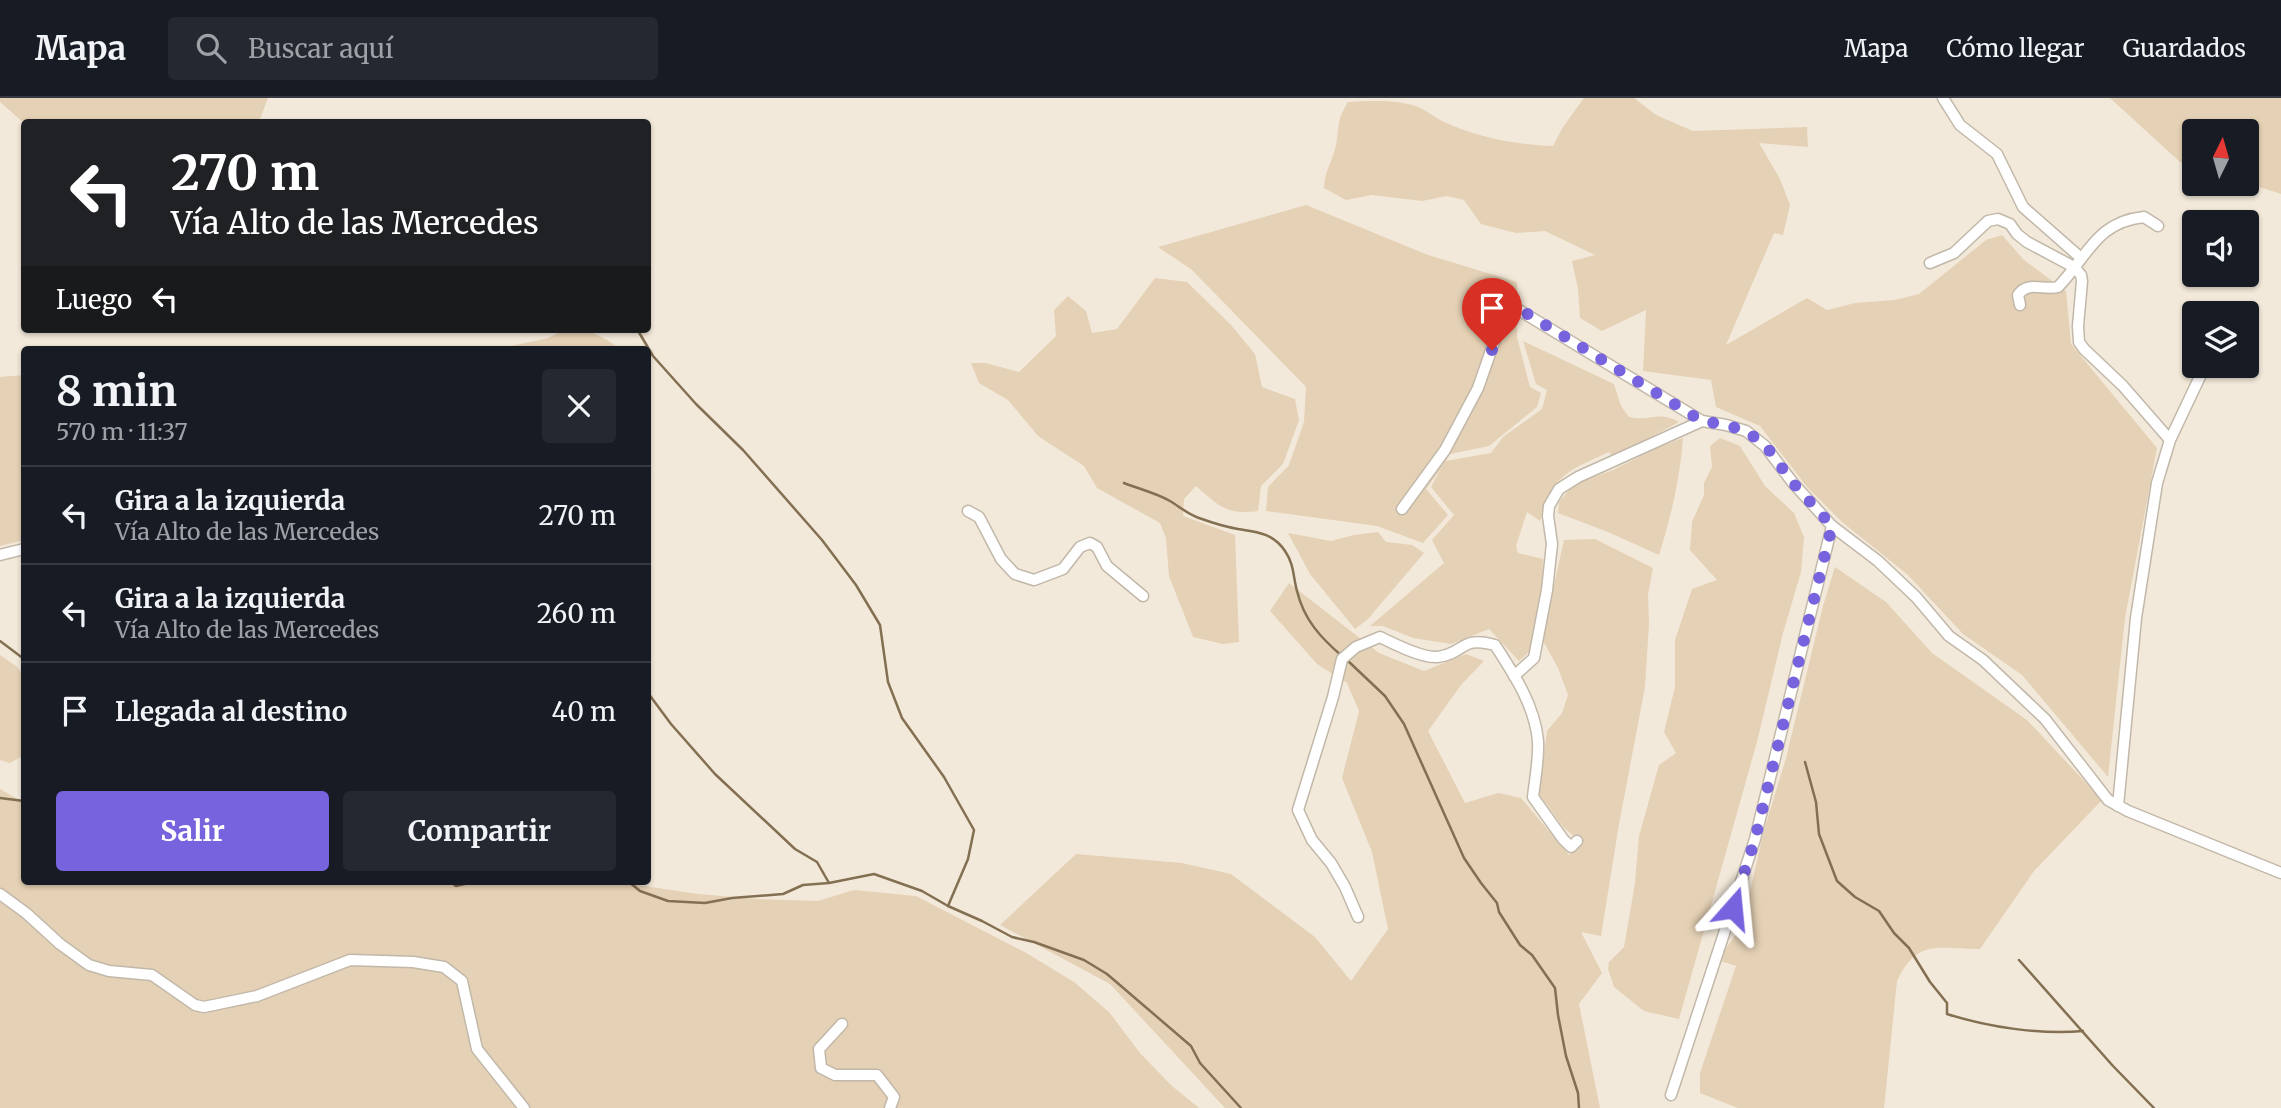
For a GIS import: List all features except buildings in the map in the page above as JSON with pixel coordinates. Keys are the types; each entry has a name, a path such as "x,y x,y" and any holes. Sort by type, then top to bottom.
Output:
{"street":[{"path":"1943,98 1960,125 1997,154 2023,207 2078,262 2082,281 2077,333 2079,342 2123,386 2170,440"},
{"path":"2020,305 2018,295 2022,289 2035,286 2053,289 2059,287 2106,229 2118,222 2144,217 2158,226"},
{"path":"1930,263 1954,253 1988,221 1998,219 2010,224 2027,242 2078,262"},
{"path":"1402,509 1445,450 1478,388 1502,319 1514,307 1702,421 1746,431 1766,446 1793,483 1832,526 1878,561 1916,597 1949,636 1983,660 2045,719 2108,800 2158,824 2281,873"},
{"path":"2118,806 2136,618 2157,483 2170,440 2200,378"},
{"path":"1514,676 1534,658 1547,590 1552,544 1548,516 1553,498 1565,484 1577,477 1702,421"},
{"path":"968,512 979,517 1001,559 1015,574 1034,580 1063,569 1080,547 1090,543 1097,547 1107,566 1143,596"},
{"path":"1671,1095 1755,839 1832,526"},
{"path":"0,555 21,550"},
{"path":"1358,916 1345,887 1331,863 1312,840 1298,810 1342,659 1356,647 1380,637 1400,647 1435,657 1452,653 1467,643 1480,641 1495,645 1527,700 1538,743 1533,797 1571,847 1577,841"},
{"path":"0,894 89,965 108,971 152,975 195,1005 204,1007 257,996 350,960 413,962 444,967 462,981 477,1049 524,1108"},
{"path":"842,1024 819,1049 821,1068 835,1074 877,1075 894,1097 890,1108"}],"shaded area":[{"path":"0,98 268,98 260,119 21,120 0,102"},
{"path":"1584,98 1634,98 1656,115 1693,131 1807,127 1808,147 1759,143 1780,179 1790,205 1783,235 1774,233 1726,345 1807,298 1827,310 1919,294 1986,240 2002,235 2024,260 2066,291 2071,344 2157,448 2125,618 2108,777 2022,675 1963,634 1908,575 1842,522 1807,487 1760,426 1716,407 1711,380 1643,371 1646,310 1602,331 1580,318 1572,261 1595,255 1545,231 1516,233 1481,224 1464,200 1447,196 1422,201 1372,195 1346,200 1324,188 1340,119 1348,102 1383,101 1410,104 1455,127 1482,136 1553,146"},
{"path":"2110,98 2281,98 2281,194 2259,187 2259,119 2182,119 2180,162"},
{"path":"1306,205 1428,255 1517,282 1517,337 1530,387 1541,393 1537,407 1489,446 1450,454 1446,461 1491,453 1503,437 1542,409 1547,390 1536,384 1523,341 1614,384 1621,406 1629,417 1659,416 1679,422 1613,457 1609,452 1564,476 1551,493 1540,521 1527,512 1516,546 1518,553 1543,559 1542,589 1529,652 1519,661 1489,629 1451,644 1413,638 1383,626 1370,626 1444,563 1432,540 1454,515 1431,487 1440,470 1426,489 1448,515 1423,543 1377,526 1266,511 1268,487 1289,465 1304,422 1306,387 1191,269 1158,247"},
{"path":"1155,278 1187,282 1231,325 1255,354 1262,387 1295,399 1299,420 1283,464 1261,486 1258,511 1238,512 1224,508 1196,486 1184,499 1183,516 1235,535 1239,642 1223,644 1193,637 1169,576 1166,538 1160,523 1097,488 1084,466 1038,436 1008,400 979,383 971,363 986,363 1019,372 1056,336 1054,310 1068,296 1086,311 1092,333 1117,329"},
{"path":"558,333 592,333 615,346 511,346 548,338"},
{"path":"21,375 21,541 0,546 0,377"},
{"path":"1683,438 1680,468 1659,555 1558,513 1559,502 1573,485"},
{"path":"1720,438 1740,446 1765,486 1794,513 1804,537 1801,572 1783,633 1757,742 1679,1019 1644,1011 1614,987 1608,969 1609,962 1624,947 1635,883 1639,836 1659,765 1676,753 1664,732 1675,687 1675,640 1692,589 1717,580 1690,550 1692,522 1712,467 1710,446"},
{"path":"1378,532 1386,542 1412,545 1424,553 1368,619 1355,629 1310,574 1288,533 1331,541"},
{"path":"1595,539 1653,568 1648,595 1645,687 1601,936 1581,932 1602,973 1579,1004 1600,1108 1225,1108 1110,984 1000,925 1076,854 1182,863 1231,874 1315,937 1351,981 1388,929 1372,852 1342,778 1359,711 1347,683 1317,664 1270,611 1289,583 1379,653 1424,671 1466,654 1484,661 1461,685 1428,731 1465,803 1498,793 1521,798 1569,855 1582,843 1564,828 1539,794 1547,731 1562,713 1568,695 1558,668 1542,639 1564,540"},
{"path":"1835,567 1886,602 1932,653 2027,720 2102,800 2034,871 1980,949 1930,949 1912,958 1905,967 1897,981 1884,1108 1738,1108 1700,1093 1700,1073 1736,966 1721,961 1726,948 1742,927 1764,830 1786,758"},
{"path":"0,655 21,672 21,757 10,763 0,760"},
{"path":"0,789 21,800 21,885 637,885 757,899 818,901 854,890 916,896 1028,954 1074,982 1109,1012 1140,1053 1172,1086 1199,1108 0,1108"}],"waterway":[{"path":"639,333 647,346"},
{"path":"651,353 696,404 743,450 822,540 856,585 880,625 888,682 902,718 944,777 974,830 968,859 948,906"},
{"path":"1124,483 1165,498 1198,518 1275,540 1290,561 1300,601 1309,620 1342,656"},
{"path":"0,641 21,657"},
{"path":"1347,660 1385,696 1404,724 1464,858 1497,903 1499,912 1520,945 1532,955 1555,988 1566,1056 1578,1093 1579,1108"},
{"path":"651,697 715,774 795,849 817,862 829,883"},
{"path":"1805,762 1816,802 1819,834 1837,881 1855,897 1879,911 1894,933 1909,948 1947,1003 1947,1014 2014,1029 2083,1031"},
{"path":"0,798 21,801"},
{"path":"633,885 640,891 668,901 705,903 783,894 803,885 874,874 922,891 1012,937 1084,960 1107,974 1191,1046 1200,1063 1241,1108"},
{"path":"455,885 460,885"},
{"path":"2019,960 2154,1108"}],"route":[{"path":"1492,350 1502,319 1514,307 1526,313 1702,421 1746,431 1766,446 1793,483 1832,526 1755,839 1733,908"}]}
